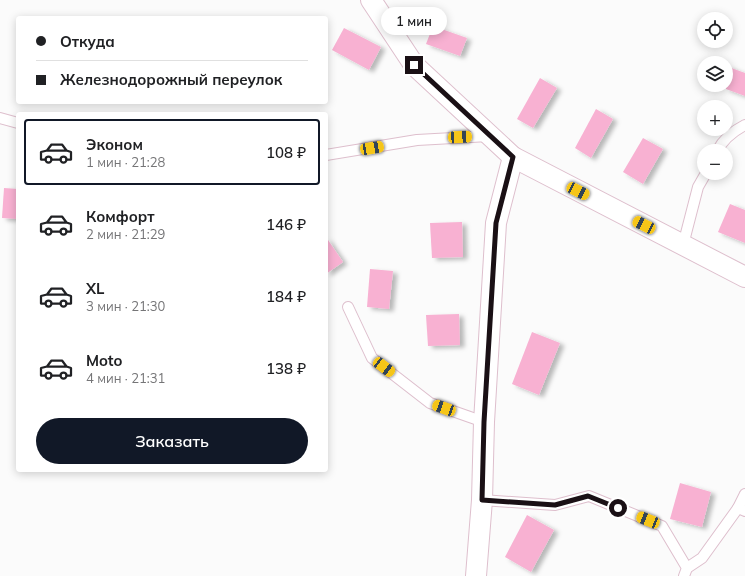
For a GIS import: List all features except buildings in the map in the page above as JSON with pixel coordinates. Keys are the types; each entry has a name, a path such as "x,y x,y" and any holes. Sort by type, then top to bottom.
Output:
{"street":[{"path":"371,0 414,65 513,157 745,277"},
{"path":"476,576 482,500 484,422 496,223 513,157"}],"lane":[{"path":"0,118 16,122"},
{"path":"720,144 734,130 745,125"},
{"path":"328,155 416,140 489,136"},
{"path":"683,245 698,187 702,180"},
{"path":"348,307 372,358 430,403 484,422"},
{"path":"482,500 555,505 588,496 662,526 686,572 702,558 741,509 745,494"}],"route":[{"path":"414,65 513,157 496,223 484,422 482,500 555,505 588,496 618,508"}]}
